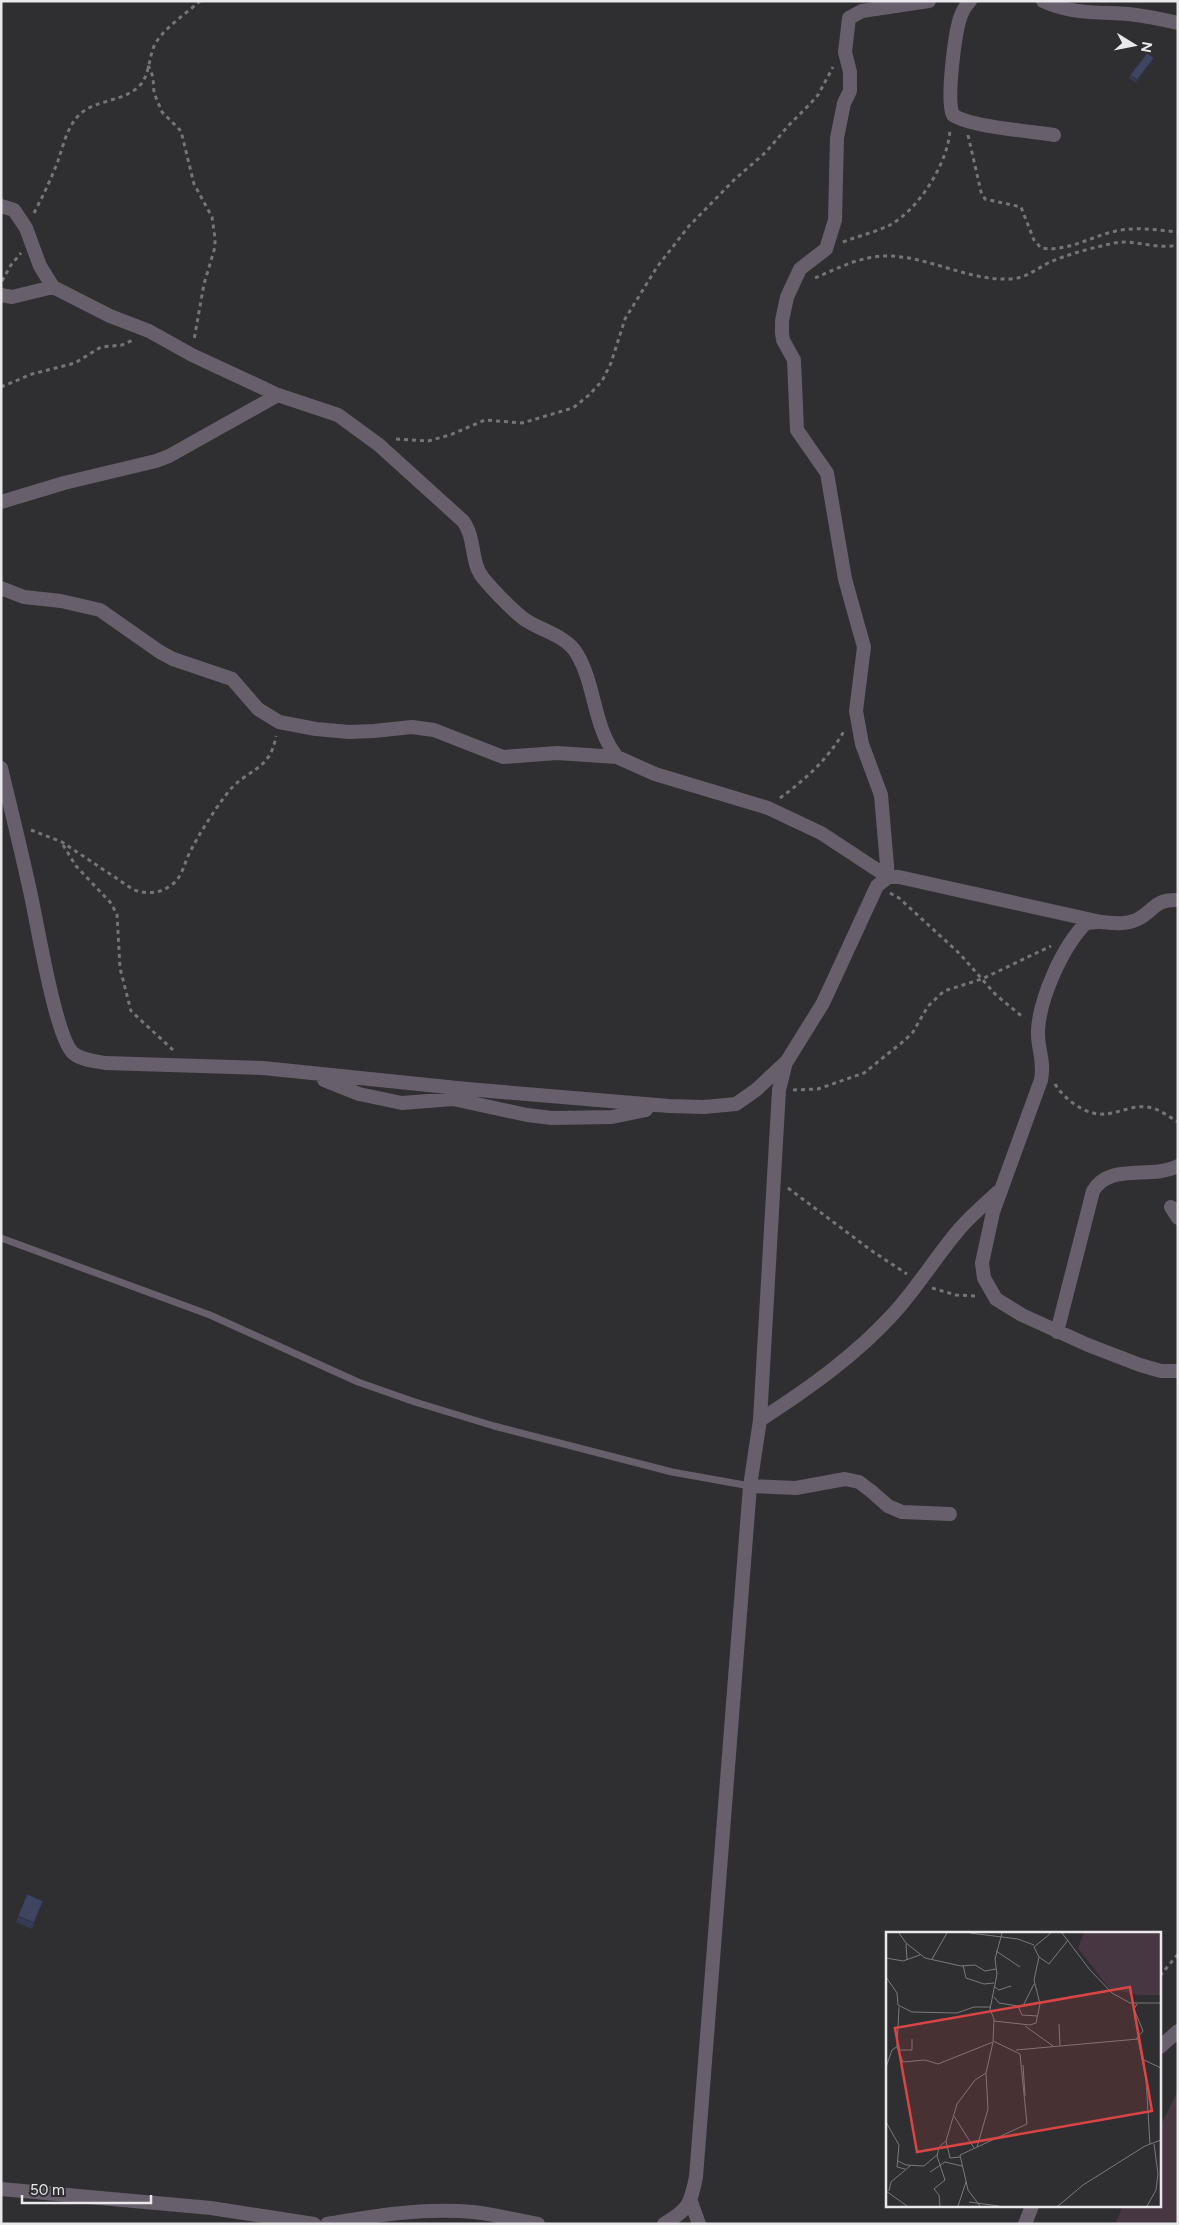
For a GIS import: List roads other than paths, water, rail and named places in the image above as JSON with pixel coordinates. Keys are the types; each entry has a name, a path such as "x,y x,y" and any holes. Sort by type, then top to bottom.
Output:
{"street":[{"path":"736,1104 756,1090 787,1061 823,1003 882,882 881,795 862,744 856,711 864,647 845,579 827,473 797,430 794,360 783,340 782,321 787,298 800,269 826,249 837,207 837,138 851,82 845,52 849,18 862,11 929,1"},
{"path":"970,1 960,19 950,93 951,112 955,117 964,120 1054,135"},
{"path":"1044,1 1057,8 1074,11 1128,14 1178,22"},
{"path":"1,206 14,210 26,228 40,266 53,287 110,316 149,331 192,355 278,395 338,415 380,445 463,521 469,532 477,567 482,577 524,619 548,630 571,645 578,655 606,744 617,757"},
{"path":"1,296 12,297 53,287"},
{"path":"1,502 64,483 156,461 169,456 278,395"},
{"path":"1,588 24,597 60,601 100,610 173,659 232,678 258,710 279,722 316,729 349,732 374,732 412,727 434,730 503,756 556,753 617,757 656,774 768,808 821,833 882,882"},
{"path":"1,768 54,1004 64,1040 73,1053 85,1059 105,1062 263,1068 306,1074 669,1106 704,1107 736,1104 779,1090"},
{"path":"882,882 899,877 1101,922"},
{"path":"1178,900 1158,903 1136,920 1119,923 1086,923 1074,935 1062,954 1051,981 1038,1030 1044,1066 1036,1094 998,1192 982,1262 984,1278 996,1299 1022,1315 1058,1332 1140,1364 1161,1371 1178,1371"},
{"path":"664,2224 680,2214 691,2202 696,2177 750,1486 760,1420 779,1090 787,1061"},
{"path":"306,1074 359,1094 402,1103 453,1099 527,1115 552,1118 612,1117 669,1106"},
{"path":"1058,1332 1093,1191 1098,1183 1108,1176 1148,1174 1172,1170 1178,1166"},
{"path":"760,1420 804,1392 838,1366 893,1314 920,1282 956,1232 998,1192"},
{"path":"750,1486 796,1488 845,1480 859,1482 888,1506 902,1512 950,1514"},
{"path":"1162,2045 1178,2031"},
{"path":"1,2189 211,2208 314,2224"},
{"path":"691,2202 699,2224"},
{"path":"1025,2224 1031,2208"},
{"path":"327,2224 381,2214 430,2210 475,2212 500,2221 538,2224"}],"lane":[{"path":"1,1238 210,1315 358,1382 415,1402 494,1426 654,1468 750,1486"}]}
